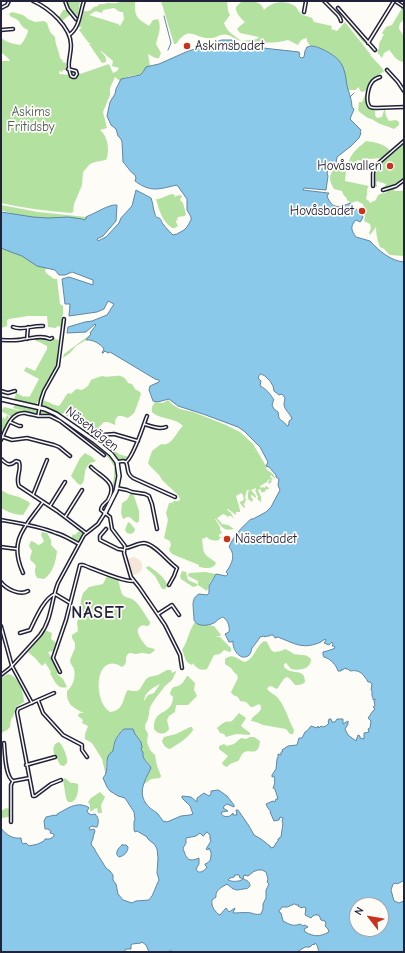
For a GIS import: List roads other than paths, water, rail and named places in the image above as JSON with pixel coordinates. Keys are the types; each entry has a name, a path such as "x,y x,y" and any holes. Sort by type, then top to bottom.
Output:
{"street":[{"path":"1,8 7,5 8,1"},
{"path":"33,1 41,3 58,19 69,35 71,46 68,69 71,76 75,77 77,74 76,71 68,69"},
{"path":"66,1 68,9 76,18"},
{"path":"69,35 73,32 78,21 84,1"},
{"path":"304,12 306,1"},
{"path":"324,1 338,15 341,21"},
{"path":"368,43 394,1 404,8"},
{"path":"338,8 375,50"},
{"path":"1,30 13,29"},
{"path":"387,70 404,91"},
{"path":"380,77 373,81 369,89 369,106 372,108 404,107"},
{"path":"373,186 374,167 404,141"},
{"path":"382,190 396,186 404,180"},
{"path":"38,416 44,392 58,366 64,319"},
{"path":"13,327 20,329 36,325 43,326"},
{"path":"28,327 28,339"},
{"path":"1,340 20,340 37,337 52,338"},
{"path":"1,391 8,393 15,391"},
{"name":"Näsetvägen","path":"1,399 39,408 62,417 108,452 117,462 119,476 117,488 105,513"},
{"path":"1,440 10,420 22,413 38,416 50,416 60,421 104,455"},
{"path":"117,462 126,462 130,459 147,416"},
{"path":"10,422 21,426"},
{"path":"144,424 158,428 166,427"},
{"path":"101,435 114,434 138,441"},
{"path":"2,437 12,440 27,438 49,443 59,447 70,456"},
{"path":"1,459 7,464 11,465 16,461 19,462 20,468 17,478 18,485 50,506 86,533"},
{"path":"33,495 47,460"},
{"path":"126,462 128,472 132,477 175,497"},
{"path":"91,467 107,479 111,486 110,496 101,510 110,517 112,529 124,545 131,577 165,625 181,658 182,668"},
{"path":"50,506 65,482"},
{"path":"117,488 149,496 157,529"},
{"path":"65,517 82,490"},
{"path":"23,573 18,558 17,549 20,536 43,502"},
{"path":"1,675 12,666 44,629 48,622 58,583 86,533 98,524 105,513"},
{"path":"1,520 43,528 58,533 79,544"},
{"path":"106,529 100,536 100,540 118,550 143,543 148,544 177,568 169,585"},
{"path":"1,548 17,549"},
{"path":"60,672 53,658 66,620 79,566 84,565 122,580 133,580"},
{"path":"1,582 11,590 24,593 28,591"},
{"path":"55,594 70,603"},
{"path":"20,633 30,630 46,601 55,594"},
{"path":"158,614 172,605 179,615"},
{"path":"1,626 12,666 32,703"},
{"path":"54,693 19,708 17,712 32,795 34,797 51,784 61,780"},
{"path":"38,700 43,713 64,736 82,745 82,750 87,758"},
{"path":"4,743 8,772 13,781"},
{"path":"26,765 55,757"},
{"path":"13,781 29,778"},
{"path":"11,822 11,785 13,781"}],"water":[{"path":"222,40 232,40 234,45 241,47 299,52 299,56 301,58 304,57 307,47 315,46 336,57 343,66 352,107 354,109 350,119 361,130 361,133 359,138 351,146 337,157 334,168 328,170 326,190 304,188 303,190 329,193 327,196 329,200 336,206 342,206 350,203 363,217 360,222 356,220 352,226 352,230 356,237 370,241 394,260 404,262 404,881 393,884 391,890 394,901 399,903 404,901 404,952 319,952 315,943 310,947 305,947 297,952 149,952 146,945 142,942 132,944 131,949 127,949 124,952 1,952 1,828 10,836 21,838 23,844 26,843 29,846 38,844 45,839 50,839 54,836 54,834 50,833 51,831 45,829 44,821 46,817 56,816 57,814 76,805 84,805 89,808 87,811 88,813 91,815 95,814 97,817 97,827 92,826 89,828 90,830 94,829 95,831 91,843 106,868 113,875 113,880 116,884 118,894 123,900 132,903 136,901 149,900 152,896 159,880 157,873 157,849 147,837 137,831 135,832 134,812 125,798 110,791 103,778 106,771 108,757 113,751 115,741 119,734 124,729 133,729 141,742 143,757 151,768 144,783 142,793 143,798 163,821 167,822 181,816 193,814 190,806 182,798 182,796 191,797 197,802 197,798 204,793 209,796 211,791 218,790 227,796 234,805 234,807 227,804 223,808 228,811 221,813 226,817 233,813 233,815 237,815 236,810 238,810 254,835 271,848 274,847 278,839 281,837 283,823 283,818 280,817 279,820 274,821 266,804 273,801 275,802 276,799 278,799 275,789 273,788 275,779 272,775 276,769 278,754 281,755 282,750 288,746 297,745 299,738 302,738 311,726 317,728 318,726 319,728 321,726 326,726 329,723 329,719 331,719 332,722 335,722 337,719 343,719 343,724 348,721 345,729 348,735 356,741 358,735 360,738 364,739 364,733 369,732 368,729 370,728 371,721 368,718 375,709 373,707 375,706 375,699 373,700 372,696 372,684 368,682 359,672 350,671 346,668 338,671 333,662 324,657 323,652 335,648 332,646 332,642 329,645 324,643 326,640 325,639 313,645 302,646 278,637 275,638 273,635 264,636 260,637 248,656 242,657 235,650 233,641 229,642 225,634 229,632 229,628 228,622 224,618 222,617 209,625 200,625 195,622 193,605 194,598 199,594 207,595 209,593 209,586 216,574 226,576 228,574 226,572 230,566 233,556 229,547 233,539 251,519 266,512 271,507 280,490 278,485 279,479 269,467 266,466 268,462 260,447 238,427 178,406 169,399 159,402 153,401 149,390 150,386 159,382 159,380 110,352 108,353 105,351 102,353 104,349 101,345 94,341 86,340 91,334 90,333 96,325 95,324 86,332 67,333 68,327 92,321 107,315 114,304 108,301 104,309 97,312 69,316 70,304 65,304 62,279 69,277 93,285 93,280 72,272 65,275 59,275 55,270 37,266 22,256 1,248 1,212 33,217 68,217 84,220 86,217 102,209 117,205 116,221 103,236 97,239 98,241 106,237 132,206 136,190 151,198 156,217 161,220 173,235 187,227 191,217 187,210 187,199 177,185 160,189 151,189 135,181 135,175 123,162 121,139 118,136 116,129 111,125 107,116 110,102 121,79 140,75 146,67 159,64 186,52","holes":["261,374 270,381 274,391 279,395 282,394 285,398 284,406 292,419 289,421 288,426 279,418 278,412 274,409 272,405 274,400 266,390 260,386 261,381 258,378","207,832 210,835 211,841 206,849 210,849 211,856 210,860 205,864 207,867 203,871 198,872 196,869 199,864 199,858 192,860 188,859 183,848 186,843 186,838 196,836 200,833 203,836","258,870 266,872 268,879 267,882 269,884 266,890 266,898 261,914 233,913 235,908 229,912 226,908 220,915 218,914 213,908 212,900 216,897 218,891 227,884 236,890 248,888 250,885 248,881 243,879 244,875 248,876","235,875 239,875 240,878 243,879 231,881 228,880","295,904 299,905 298,906 301,908 306,908 305,915 311,918 314,915 319,915 321,920 325,921 325,926 329,932 320,936 314,936 305,932 304,929 308,927 305,925 293,925 283,921 279,911 282,907"]},
{"path":"122,845 126,845 128,849 123,856 119,857 117,854 118,849"}],"waterway":[{"path":"164,16 171,43 168,50"},
{"path":"350,97 354,93"}],"place":[{"name":"Askimsbadet","path":"187,46"},
{"name":"Hovåsvallen","path":"390,166"},
{"name":"Hovåsbadet","path":"362,211"},
{"name":"Näsetbadet","path":"227,539"}],"district":[{"name":"NÄSET","path":"98,613"}],"park label":[{"name":"Askims Fritidsby","path":"31,120"}]}
